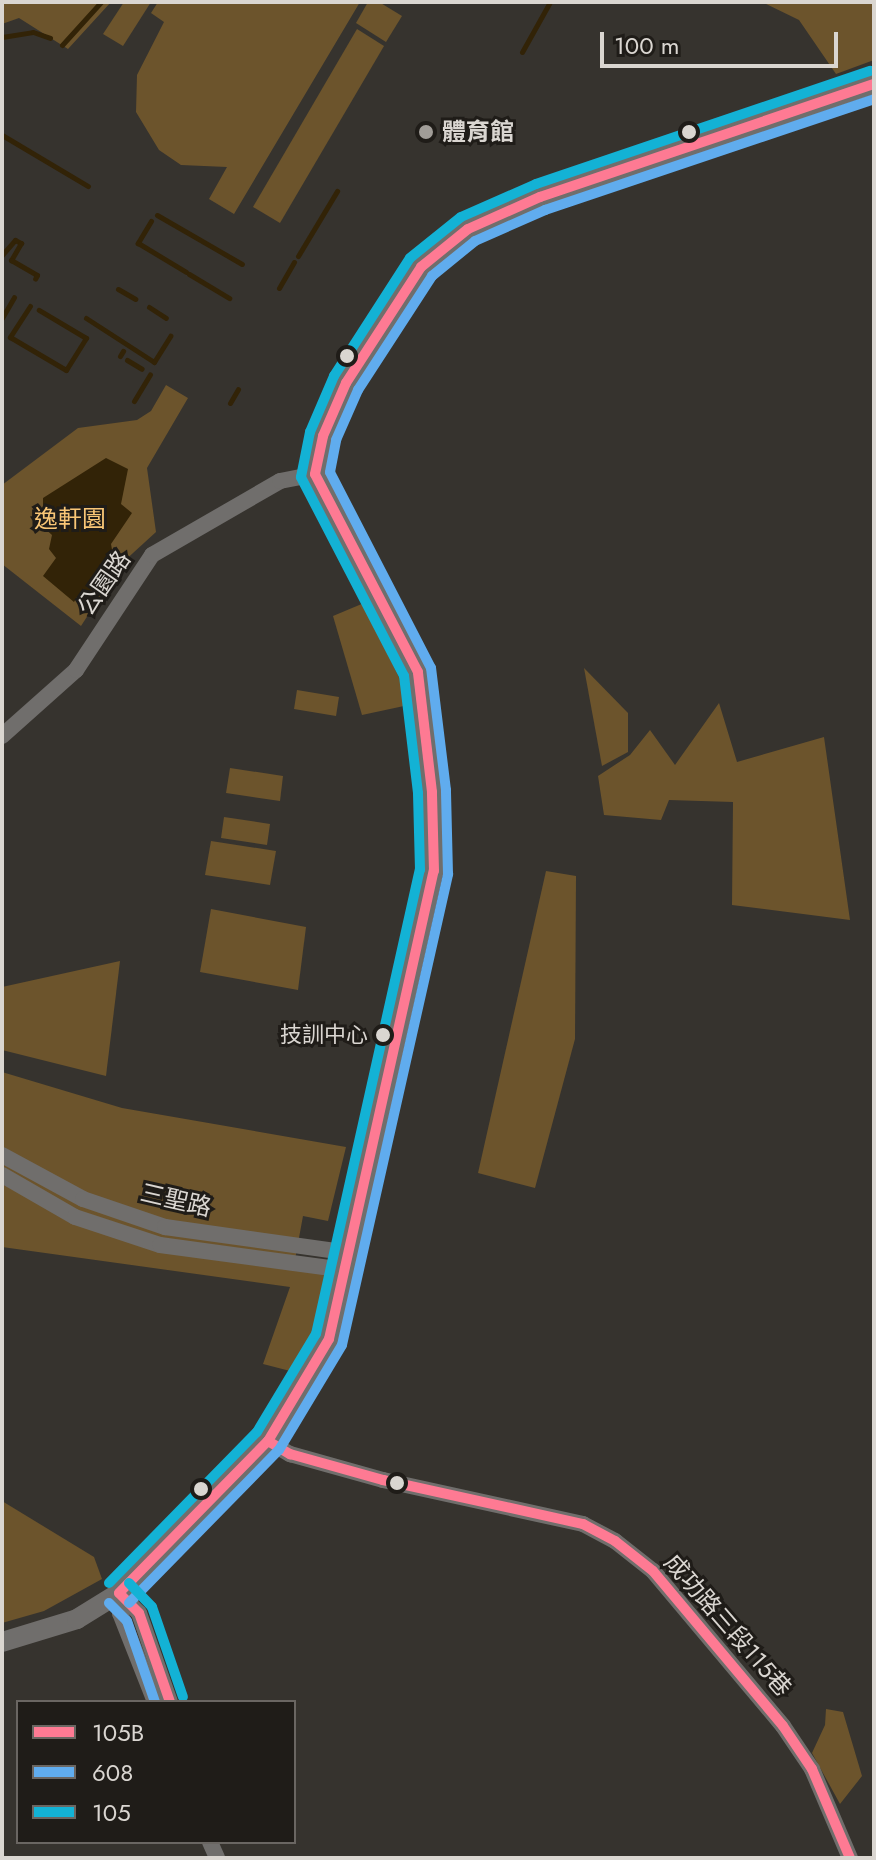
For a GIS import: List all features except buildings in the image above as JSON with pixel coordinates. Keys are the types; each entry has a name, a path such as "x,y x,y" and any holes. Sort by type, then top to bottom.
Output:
{"street":[{"path":"2,1642 88,1614 119,1593 268,1441 329,1339 349,1261 434,871 432,792 418,672 315,474 323,436 346,383 398,297 421,267 468,229 540,197 874,84"},
{"name":"公園路","path":"2,736 76,670 152,555 280,481 315,474"},
{"name":"三聖路","path":"2,1155 83,1199 165,1227 349,1261"},
{"name":"三聖路","path":"2,1175 75,1217 160,1245 349,1261"},
{"name":"成功路三段115巷","path":"268,1441 290,1454 383,1480 583,1524 615,1541 653,1571 783,1726 812,1769 850,1858"},
{"path":"119,1593 120,1613 154,1700"},
{"path":"119,1593 140,1615 169,1700"}],"green space":[{"path":"2,2 111,2 68,49 19,18 2,24"},
{"path":"124,2 151,2 123,46 103,34"},
{"path":"158,2 360,2 234,214 209,199 227,167 181,165 159,150 136,112 137,75 164,22 151,13"},
{"path":"368,2 379,2 402,16 386,42 356,23"},
{"path":"762,2 874,2 874,60 836,74 799,20"},
{"path":"357,29 384,46 280,223 253,207"},
{"name":"逸軒園","path":"166,385 188,398 147,468 156,532 121,564 81,626 2,564 2,485 78,428 137,420 151,411"},
{"path":"364,603 404,688 404,706 362,715 333,616"},
{"path":"584,668 628,713 628,752 602,766"},
{"path":"297,690 339,697 336,716 294,709"},
{"path":"719,703 737,762 824,737 850,920 732,905 733,802 669,800 661,820 604,815 598,776 630,755 650,730 675,765"},
{"path":"230,768 283,776 280,801 226,793"},
{"path":"224,817 270,824 267,845 221,838"},
{"path":"211,841 276,851 270,885 205,875"},
{"path":"546,871 576,876 575,1039 535,1188 478,1173"},
{"path":"211,909 306,927 298,990 200,972"},
{"path":"120,961 106,1076 2,1050 2,987"},
{"path":"2,1072 122,1108 346,1147 328,1221 303,1216 294,1265 325,1274 311,1338 294,1372 263,1364 290,1287 2,1247"},
{"path":"2,1501 94,1557 102,1579 44,1611 2,1623"},
{"path":"826,1709 843,1712 862,1776 840,1804 812,1753 825,1725"}],"shaded area":[{"path":"106,458 128,469 121,504 132,513 111,544 113,555 102,576 84,599 77,597 74,602 43,576 56,558 49,549 52,535 43,527 43,498"}],"waterway":[{"path":"62,45 101,2"},
{"path":"522,52 550,2"},
{"path":"2,37 33,32 50,38"},
{"path":"2,135 88,186"},
{"path":"298,256 337,191"},
{"path":"157,215 242,264"},
{"path":"151,221 138,243 186,272"},
{"path":"2,255 15,240 21,243 11,260 37,275 35,279"},
{"path":"279,288 294,262"},
{"path":"189,274 229,298"},
{"path":"118,289 135,299"},
{"path":"2,318 14,297"},
{"path":"30,306 10,337 66,370 86,338 39,310"},
{"path":"149,307 166,318"},
{"path":"86,318 154,362 170,336"},
{"path":"120,356 123,351"},
{"path":"127,360 142,369"},
{"path":"134,401 150,374"},
{"path":"230,403 238,389"}],"transit line":[{"name":"105","path":"109,1583 257,1432 316,1334 420,870 418,793 404,676 301,477 310,432 334,376 410,258 461,217 536,184 870,71"},
{"name":"105B","path":"169,1700 139,1613 119,1593 268,1441 329,1339 434,871 432,792 418,672 315,474 323,436 346,383 421,267 468,229 540,197 874,84"},
{"name":"608","path":"129,1603 279,1450 342,1345 448,874 446,790 431,668 330,472 336,440 358,390 432,276 475,241 545,210 874,99"},
{"name":"105B","path":"268,1441 290,1454 383,1480 583,1524 615,1541 653,1571 783,1726 812,1769 850,1858"},
{"name":"105","path":"129,1583 152,1607 183,1697"},
{"name":"608","path":"109,1603 127,1621 154,1700"}],"place":[{"name":"體育館","path":"426,132"},
{"name":"技訓中心","path":"383,1035"}]}
